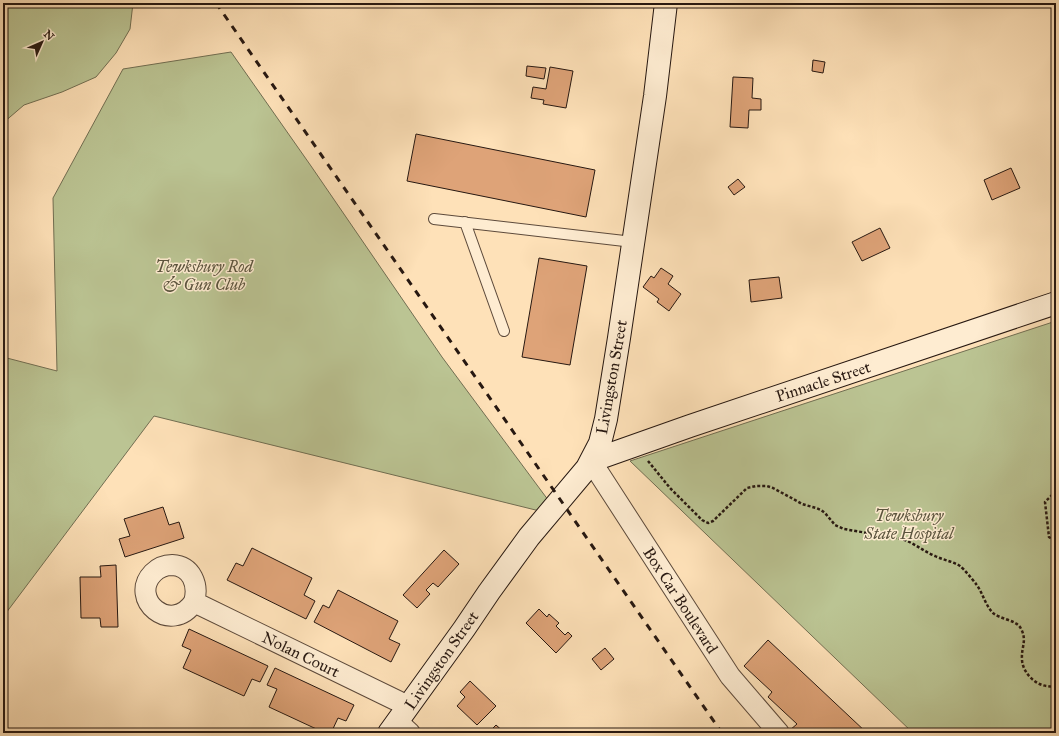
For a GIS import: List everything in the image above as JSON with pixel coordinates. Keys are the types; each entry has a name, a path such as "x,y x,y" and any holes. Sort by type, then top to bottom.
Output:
{"street":[{"name":"Livingston Street","path":"401,723 489,592 525,543 586,468 600,443 606,419 655,96 666,3"},
{"name":"Pinnacle Street","path":"591,461 690,426 1056,303"},
{"name":"Box Car Boulevard","path":"591,461 730,676 779,733"},
{"name":"Nolan Court","path":"194,602 401,723"}],"lane":[{"path":"434,219 633,242"},
{"path":"465,222 504,331"}],"path":[{"path":"635,446 670,488 705,522 710,523 713,521 747,488 767,486 802,504 821,510 835,525 844,529 902,539 936,557 960,566 977,585 984,600 994,613 1020,627 1024,638 1022,660 1028,675 1043,685 1056,686"},
{"path":"1056,491 1045,502 1049,536 1056,542"}],"green space":[{"path":"11,3 133,3 130,29 116,53 96,77 62,92 24,105 3,123 3,11"},
{"name":"Tewksbury Rod & Gun Club","path":"231,52 442,357 560,516 154,416 3,617 3,357 57,371 53,198 123,69"},
{"name":"Tewksbury State Hospital","path":"1056,321 1056,733 913,733 630,461"}],"building":[{"path":"813,60 825,62 823,73 812,71"},
{"path":"527,66 546,68 544,79 526,76"},
{"path":"550,67 573,71 566,108 543,104 544,100 531,98 533,87 546,89"},
{"path":"733,77 753,78 752,98 761,99 761,110 749,110 748,128 730,127"},
{"path":"416,134 595,170 586,217 407,181"},
{"path":"1011,168 1020,188 992,200 984,180"},
{"path":"738,179 745,187 734,195 728,187"},
{"path":"880,228 890,248 862,261 852,242"},
{"path":"539,258 587,266 570,365 522,357"},
{"path":"661,268 673,276 668,284 681,294 669,311 657,302 659,299 643,287 651,276 654,278"},
{"path":"779,277 782,298 751,302 749,280"},
{"path":"163,507 169,525 179,522 184,538 125,557 119,539 130,536 124,519"},
{"path":"252,548 312,578 304,595 315,601 306,619 227,580 236,563 243,566"},
{"path":"444,550 459,564 438,587 433,583 426,590 430,594 417,608 403,595"},
{"path":"116,565 118,627 101,627 100,618 81,618 80,577 101,577 100,566"},
{"path":"338,590 398,621 389,639 400,644 391,662 314,622 323,605 329,608"},
{"path":"539,609 547,617 549,614 559,623 556,626 565,635 568,632 572,636 556,653 526,623"},
{"path":"189,629 268,666 260,682 252,679 244,696 183,668 191,650 182,646"},
{"path":"768,640 867,733 793,733 790,730 797,724 768,697 772,692 744,666"},
{"path":"605,648 614,659 601,670 592,659"},
{"path":"275,668 354,705 346,721 338,718 331,733 325,733 269,707 277,689 267,685"},
{"path":"470,681 496,706 477,725 457,706 465,697 460,692"},
{"path":"496,725 505,733 488,733"}],"railway":[{"path":"216,3 722,733"}]}
